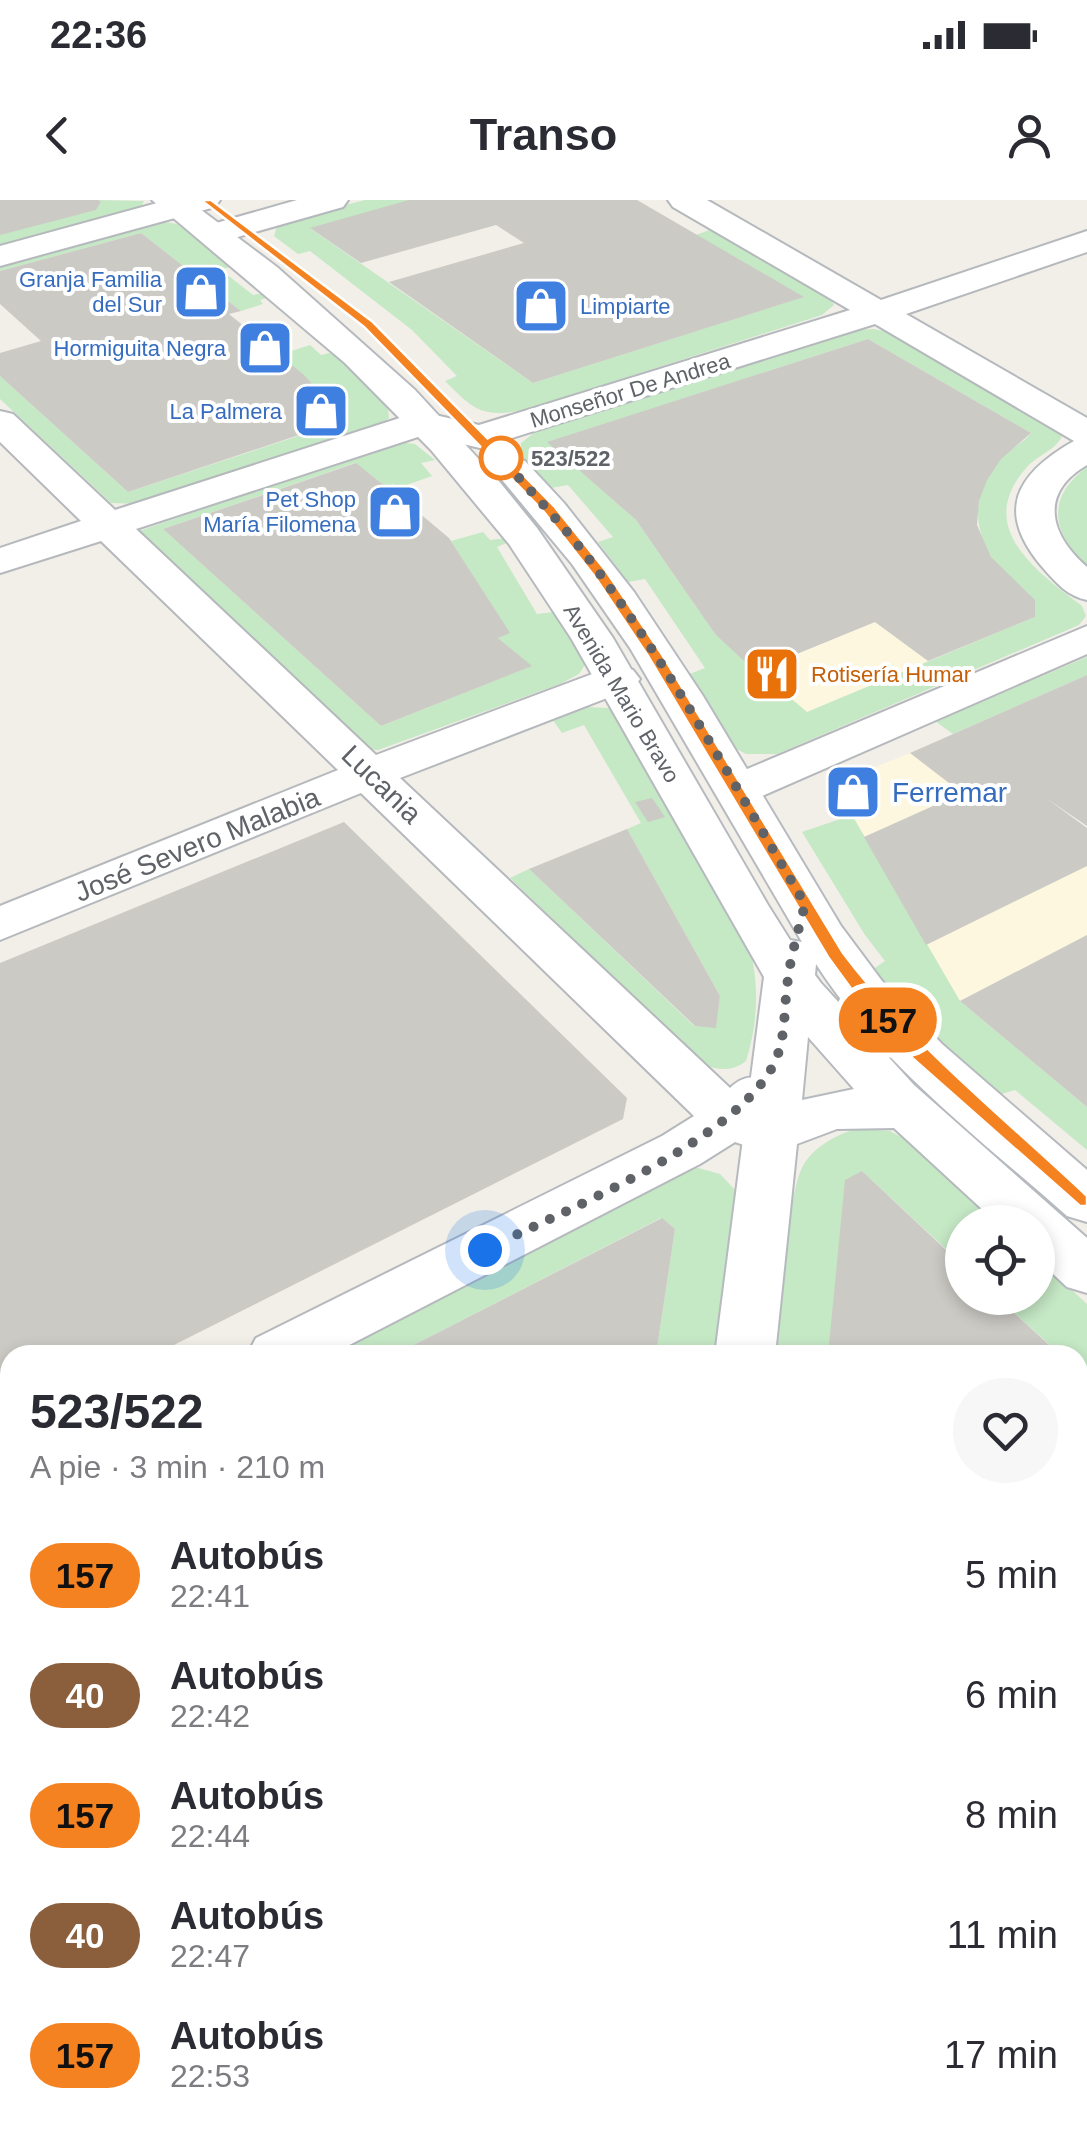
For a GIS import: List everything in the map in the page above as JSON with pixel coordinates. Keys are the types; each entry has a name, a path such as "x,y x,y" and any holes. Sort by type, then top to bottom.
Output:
{"street":[{"path":"0,256 201,211 332,200"},
{"path":"684,200 1087,433"},
{"name":"Avenida Mario Bravo","path":"201,211 336,334 524,538 618,680 788,974 830,1030 908,1112 1013,1205"},
{"name":"Avenida Mario Bravo","path":"201,211 368,324 542,502 601,574 805,904 869,1000 916,1051 1087,1201"},
{"name":"Monseñor De Andrea","path":"480,437 879,312 1087,240"},
{"name":"Lucania","path":"0,422 107,527 750,1126"},
{"path":"0,562 422,423 480,437"},
{"path":"1087,448 1051,470 1037,486 1032,506 1038,532 1054,556 1087,588"},
{"path":"737,790 1087,639"},
{"name":"José Severo Malabia","path":"0,924 370,773 618,680"},
{"path":"746,1345 750,1126 779,1052 788,974 805,904"},
{"path":"297,1345 681,1150 750,1126 822,1110 871,1106 908,1112"},
{"name":"Avenida Mario Bravo","path":"1055,1243 1087,1272"}],"shaded area":[{"path":"875,622 928,661 807,712 755,671"},
{"path":"910,753 962,793 864,837 839,795 841,781"},
{"path":"1087,866 1087,935 960,1001 926,945"}],"green space":[{"path":"98,200 144,201 141,207 0,247 0,234 95,210 101,203"},
{"path":"365,200 412,200 311,229 533,383 803,297 696,235 712,229 830,297 834,305 822,315 524,410 488,412 472,405 445,381 457,376 412,330 310,251 298,254 274,236 277,226 284,221"},
{"path":"158,221 177,224 232,266 221,270 253,295 264,293 269,297 260,300 263,304 241,311 141,233 0,271 0,264"},
{"path":"856,330 884,331 1062,436 1027,467 1012,489 1006,509 1017,546 1047,578 1082,606 1086,616 1079,625 777,754 746,754 735,748 690,674 705,668 645,579 628,582 598,542 613,537 568,485 551,488 520,457 521,443 535,432","holes":["868,339 1031,433 1001,458 986,481 979,502 979,522 993,560 1035,617 807,712 715,634 636,520 548,442"]},
{"path":"310,345 321,355 333,352 388,409 389,418 379,425 141,504 111,503 0,399 0,376 128,492 344,421 326,397 279,355"},
{"path":"398,442 415,444 435,460 421,463 432,476 398,488 393,484 386,487 355,463 163,529 381,726 531,666 498,638 509,633 451,541 483,532 490,540 507,538 509,542 497,547 537,614 554,612 586,663 579,674 560,684 378,750 369,749 139,531"},
{"path":"1087,467 1087,567 1066,541 1058,516 1064,491"},
{"path":"1087,657 1087,675 953,734 935,721"},
{"path":"586,707 617,712 746,933 756,1013 746,1061 736,1067 705,1065 510,878 529,869 694,1026 716,1027 720,996 627,829 641,823 584,725 562,733 553,720"},
{"path":"852,815 960,1001 1087,1107 1087,1150 1015,1090 998,1095 935,1041 872,970 885,961 802,832"},
{"path":"861,1128 890,1131 903,1138 978,1205 945,1205 945,1248 862,1171 830,1345 778,1345 789,1227 798,1179 809,1157 837,1136"},
{"path":"685,1169 720,1174 736,1191 717,1345 658,1345 675,1229 661,1218 413,1345 337,1345"},
{"path":"1055,1275 1087,1304 1087,1345 1050,1345 1017,1315 1055,1315"}],"building":[{"path":"0,200 101,202 96,210 0,235"},
{"path":"409,200 637,200 804,297 533,383 389,282 524,243 496,225 361,263 310,228"},
{"path":"141,233 241,311 229,314 304,375 344,420 128,492 0,376 0,353 41,341 0,304 0,271"},
{"path":"868,339 1031,433 1001,459 987,480 979,501 977,525 991,557 1035,600 1035,617 928,661 875,622 755,671 715,634 636,520 547,442"},
{"path":"356,463 386,487 378,490 410,515 418,512 449,538 510,633 498,638 532,666 381,726 163,529"},
{"path":"1087,675 1087,826 1046,798 1087,828 1087,866 926,945 864,837 962,793 910,753"},
{"path":"652,798 665,817 648,822 635,802"},
{"path":"344,822 627,1098 623,1119 174,1345 0,1345 0,963"},
{"path":"627,829 720,996 716,1028 695,1026 529,869"},
{"path":"1087,935 1087,1107 960,1001"},
{"path":"862,1171 945,1249 945,1315 1016,1315 1049,1345 829,1345 845,1180"},
{"path":"662,1218 675,1229 658,1345 414,1345"}],"bus line":[{"name":"157","path":"207,200 368,324 549,509 601,574 656,656 837,957 869,1000 916,1051 1087,1201"}],"place":[{"name":"Granja Familia del Sur","path":"201,292"},
{"name":"Limpiarte","path":"541,306"},
{"name":"Hormiguita Negra","path":"265,348"},
{"name":"La Palmera","path":"321,411"},
{"name":"523/522","path":"501,458"},
{"name":"Pet Shop María Filomena","path":"395,512"},
{"name":"Rotisería Humar","path":"772,674"},
{"name":"Ferremar","path":"853,792"}],"route":[{"path":"485,1250 681,1150 710,1133 754,1097 779,1052 788,974 805,904 671,681 601,574 501,458"}]}
